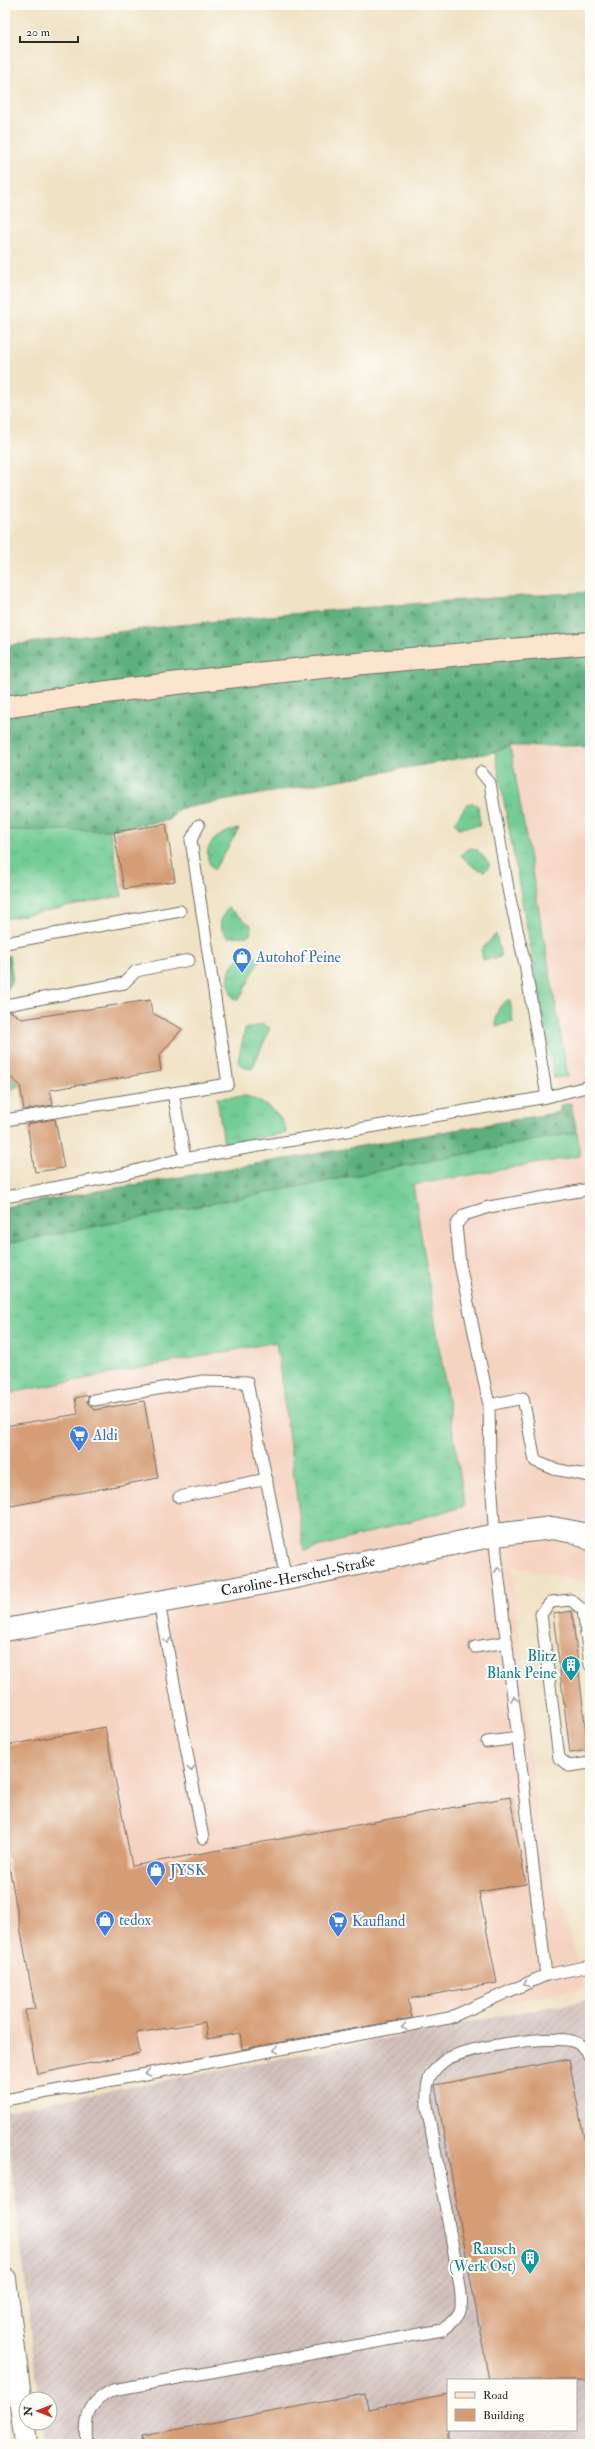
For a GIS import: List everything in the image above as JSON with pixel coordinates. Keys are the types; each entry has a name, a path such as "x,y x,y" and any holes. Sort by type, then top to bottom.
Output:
{"main road":[{"path":"5,707 78,695 241,675 590,643"}],"street":[{"name":"Caroline-Herschel-Straße","path":"5,1630 286,1579 495,1534 552,1528 579,1533 590,1539"},
{"path":"5,2279 8,2324 26,2444"}],"lane":[{"path":"481,772 490,783 509,894 525,964 547,1097"},
{"path":"5,1120 228,1084 191,840 199,825"},
{"path":"5,943 180,911"},
{"path":"5,1004 124,983 136,971 189,960"},
{"path":"5,1197 111,1177 186,1159 547,1097 590,1086"},
{"path":"173,1093 186,1159"},
{"path":"546,1974 495,1534 488,1405 460,1264 456,1224 464,1215 489,1207 590,1188"},
{"path":"94,1400 203,1381 247,1382 286,1579"},
{"path":"488,1405 523,1398 535,1461 554,1469 590,1476"},
{"path":"179,1497 267,1479"},
{"path":"590,1665 583,1610 571,1600 551,1602 541,1614 559,1758 569,1766 590,1763"},
{"path":"159,1603 203,1838"},
{"path":"475,1648 507,1642"},
{"path":"487,1742 519,1738"},
{"path":"5,2100 449,2018 546,1974 590,1966"},
{"path":"87,2444 86,2432 90,2410 98,2397 113,2390 442,2330 457,2319 463,2306 427,2107 427,2086 433,2073 444,2061 468,2051 547,2039 574,2042 587,2051 590,2057"}],"shaded area":[{"path":"510,746 590,748 590,1588 588,1583 512,1566 537,1817 585,1988 10,2094 5,2054 5,1394 276,1342 304,1551 465,1506 413,1185 580,1156 571,1104 561,1112 554,1078 568,1075"},
{"path":"590,1999 590,2444 45,2444 43,2431 58,2431 58,2391 38,2391 5,2111"}],"green space":[{"path":"590,592 590,746 510,746 495,752 178,809 170,820 110,830 5,830 5,646 151,628 297,613 444,601"},
{"path":"510,746 568,1076 554,1078 495,752"},
{"path":"473,803 478,806 480,825 459,828 454,823 467,804"},
{"path":"239,829 214,870 207,855 208,848 217,837"},
{"path":"5,830 110,830 122,896 5,919"},
{"path":"471,848 477,850 489,863 489,867 484,871 471,865 461,855"},
{"path":"228,908 251,925 251,933 247,936 227,937 222,930 220,920"},
{"path":"496,934 501,957 483,960 481,950"},
{"path":"5,954 9,956 13,980 7,990 5,989"},
{"path":"261,957 239,1000 234,999 229,985 229,974 233,964 241,959"},
{"path":"510,999 513,1022 496,1026 498,1010 506,1001"},
{"path":"262,1024 270,1028 252,1069 242,1067 238,1061 245,1029"},
{"path":"5,1073 20,1085 5,1093"},
{"path":"246,1096 266,1105 278,1115 285,1127 286,1133 224,1144 217,1098"},
{"path":"571,1103 577,1132 5,1244 5,1207 560,1112 560,1105"},
{"path":"577,1132 580,1156 413,1185 465,1506 304,1551 276,1342 5,1394 5,1244"}],"building":[{"path":"166,824 175,881 124,889 114,832"},
{"path":"150,1000 152,1013 182,1029 159,1056 161,1071 50,1090 53,1105 24,1110 20,1085 5,1073 5,1011 10,1011 22,1019"},
{"path":"55,1119 64,1168 35,1172 27,1124"},
{"name":"Aldi","path":"89,1395 87,1402 94,1410 144,1401 158,1478 11,1506 5,1478 5,1426 78,1414 75,1398"},
{"name":"Blitz Blank Peine","path":"572,1611 588,1750 570,1753 553,1614"},
{"path":"105,1727 132,1866 510,1797 526,1884 479,1892 497,1983 408,1999 412,2018 242,2049 240,2033 207,2039 205,2022 136,2033 140,2053 37,2074 25,2010 35,2009 5,1844 5,1746"},
{"name":"Rausch (Werk Ost)","path":"569,2059 590,2170 590,2380 489,2379 435,2085"},
{"path":"365,2394 368,2409 447,2394 448,2444 143,2444 142,2436"}],"place":[{"name":"Autohof Peine","path":"242,974"},
{"name":"Aldi","path":"79,1452"},
{"name":"Blitz Blank Peine","path":"571,1682"},
{"name":"JYSK","path":"156,1887"},
{"name":"tedox","path":"105,1937"},
{"name":"Kaufland","path":"338,1938"},
{"name":"Rausch (Werk Ost)","path":"530,2275"}]}
